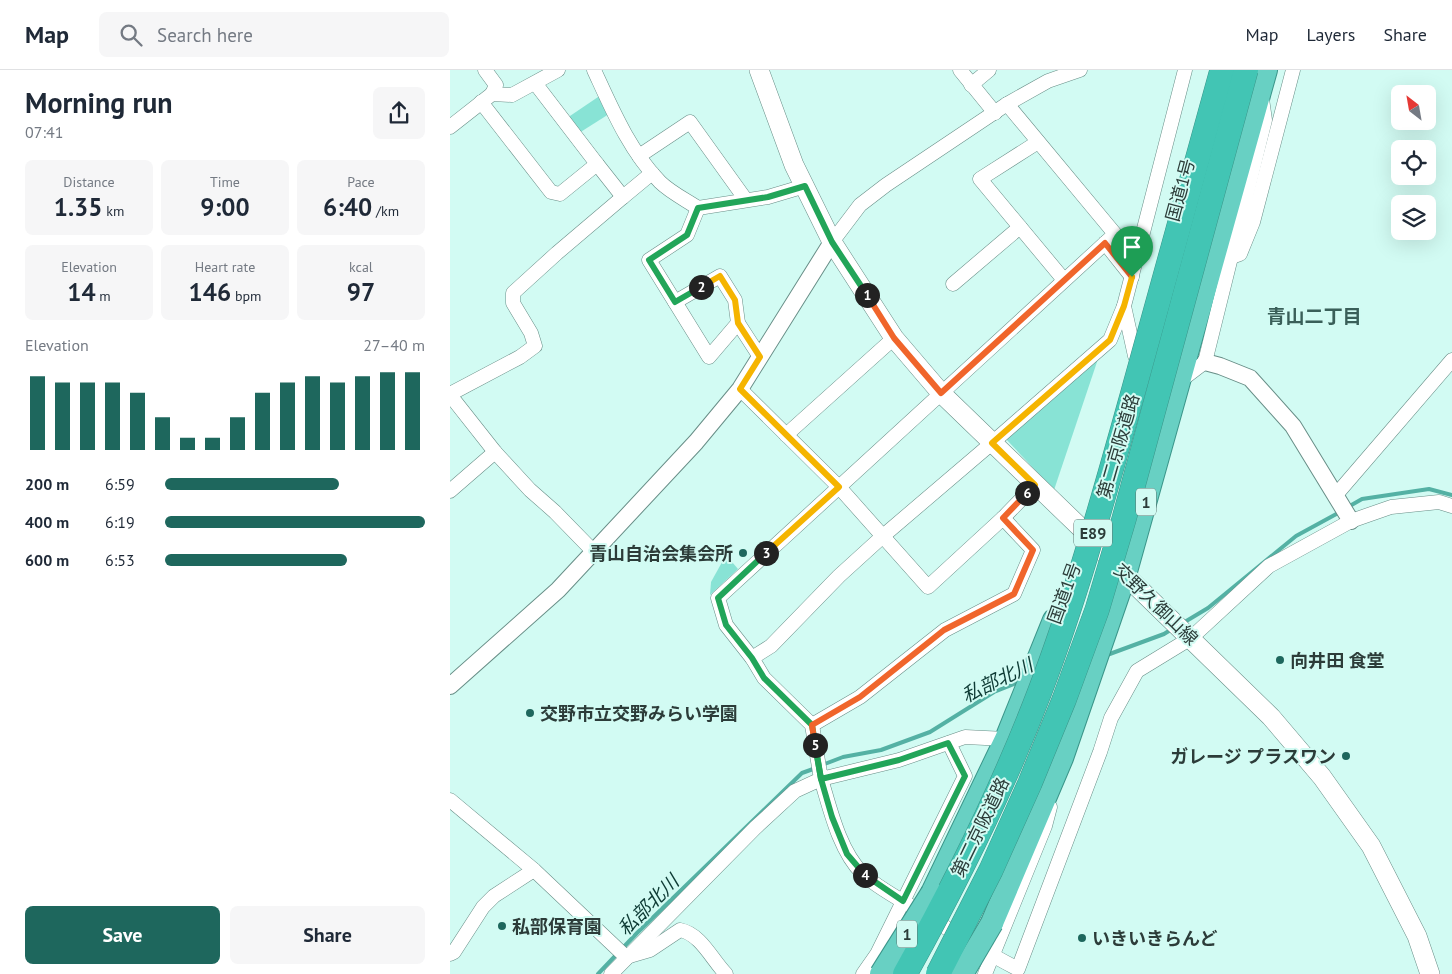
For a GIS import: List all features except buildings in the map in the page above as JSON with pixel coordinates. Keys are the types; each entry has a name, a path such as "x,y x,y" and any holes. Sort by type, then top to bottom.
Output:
{"highway":[{"name":"国道1号","path":"881,974 932,893 1006,739 1049,633 1086,533 1211,70"},
{"name":"第二京阪道路","path":"905,974 958,875 1006,773 1040,692 1071,604 1099,514 1222,70"},
{"name":"第二京阪道路","path":"938,974 990,870 1030,783 1064,700 1097,610 1124,519 1246,70"},
{"name":"1","path":"962,974 992,924 1062,758 1125,575 1264,79"}],"main road":[{"name":"交野久御山線","path":"759,70 794,165 832,242 894,338 941,393 1086,533 1125,575 1271,717 1327,784 1370,846 1416,936 1430,974"}],"street":[{"path":"450,127 486,98 496,85 485,70"},
{"path":"486,98 512,95 558,70"},
{"path":"594,70 616,118 638,156 661,183 698,208 768,197 805,186"},
{"path":"960,70 994,113"},
{"path":"971,85 989,70"},
{"path":"450,686 558,590 696,442 740,389 832,242 860,205 886,185 1007,104 1048,80 1080,70"},
{"path":"752,658 771,646 839,576 882,536 1110,340 1124,306 1185,70"},
{"path":"1177,103 1192,70"},
{"path":"1230,258 1240,254 1253,222 1293,70"},
{"path":"1180,381 1205,362 1265,120 1264,79"},
{"path":"535,83 623,197"},
{"path":"486,98 551,192 560,194 597,164"},
{"path":"1007,104 1115,234 718,598 726,625 752,658 764,678 812,725 821,779 832,817 847,854 862,873 903,901 991,955 1018,969 1111,718 1137,671 1191,638 1268,566 1351,521 1391,507 1439,502 1452,506"},
{"path":"638,156 690,122 746,200"},
{"path":"1038,142 980,179 1064,280"},
{"path":"593,551 555,512 530,490 452,402 534,346 532,333 514,303 513,293 557,253 652,173"},
{"path":"698,208 687,235 649,260 710,357 738,323"},
{"path":"953,284 1020,227"},
{"path":"1105,243 1132,277"},
{"path":"675,302 720,276 735,300 738,323 760,357"},
{"path":"1124,306 1135,356"},
{"path":"786,435 894,338"},
{"path":"1335,496 1452,360"},
{"path":"1205,362 1250,378 1293,426 1351,521"},
{"path":"740,389 839,487 928,586 1003,518 1035,485"},
{"path":"450,490 496,452"},
{"path":"812,725 860,697 944,630 1014,594 1033,550 1003,518"},
{"path":"611,974 755,828 795,791 821,779 899,760 965,737 1006,739"},
{"path":"864,974 877,954 965,776 948,743"},
{"path":"985,974 991,955 1045,826 1062,758"},
{"path":"450,800 534,870 626,957"},
{"path":"450,954 454,952 483,907 494,896 534,870"},
{"path":"626,957 650,950 680,930 688,932 726,974"}],"green space":[{"path":"601,95 609,114 579,133 567,118"},
{"path":"1099,356 1054,490 1006,439"},
{"path":"726,555 738,569 710,595 711,582"}],"waterway":[{"name":"私部北川","path":"1348,507 1362,499 1429,489 1452,495"},
{"name":"私部北川","path":"1183,623 1208,608 1296,536 1340,512"},
{"name":"私部北川","path":"1107,655 1164,634 1172,629"},
{"name":"私部北川","path":"822,765 843,757 881,750 930,732 994,692 1019,682"},
{"name":"私部北川","path":"598,974 637,933 802,773 816,768"}],"place":[{"name":"青山自治会集会所","path":"743,553"},
{"name":"向井田 食堂","path":"1280,660"},
{"name":"交野市立交野みらい学園","path":"530,713"},
{"name":"ガレージ プラスワン","path":"1346,756"},
{"name":"私部保育園","path":"502,926"},
{"name":"いきいきらんど","path":"1082,938"}],"district":[{"name":"青山二丁目","path":"1314,316"}],"route":[{"path":"1132,277 1105,243 941,393 894,338 832,242 805,186 768,197 698,208 687,235 649,260 675,302 720,276 735,300 738,323 760,357 740,389 839,487 718,598 726,625 752,658 764,678 812,725 821,779 832,817 847,854 862,873 903,901 965,776 948,743 899,760 821,779 812,725 860,697 944,630 1014,594 1033,550 1003,518 1035,485 992,443 1110,340 1124,306 1132,277"}]}
